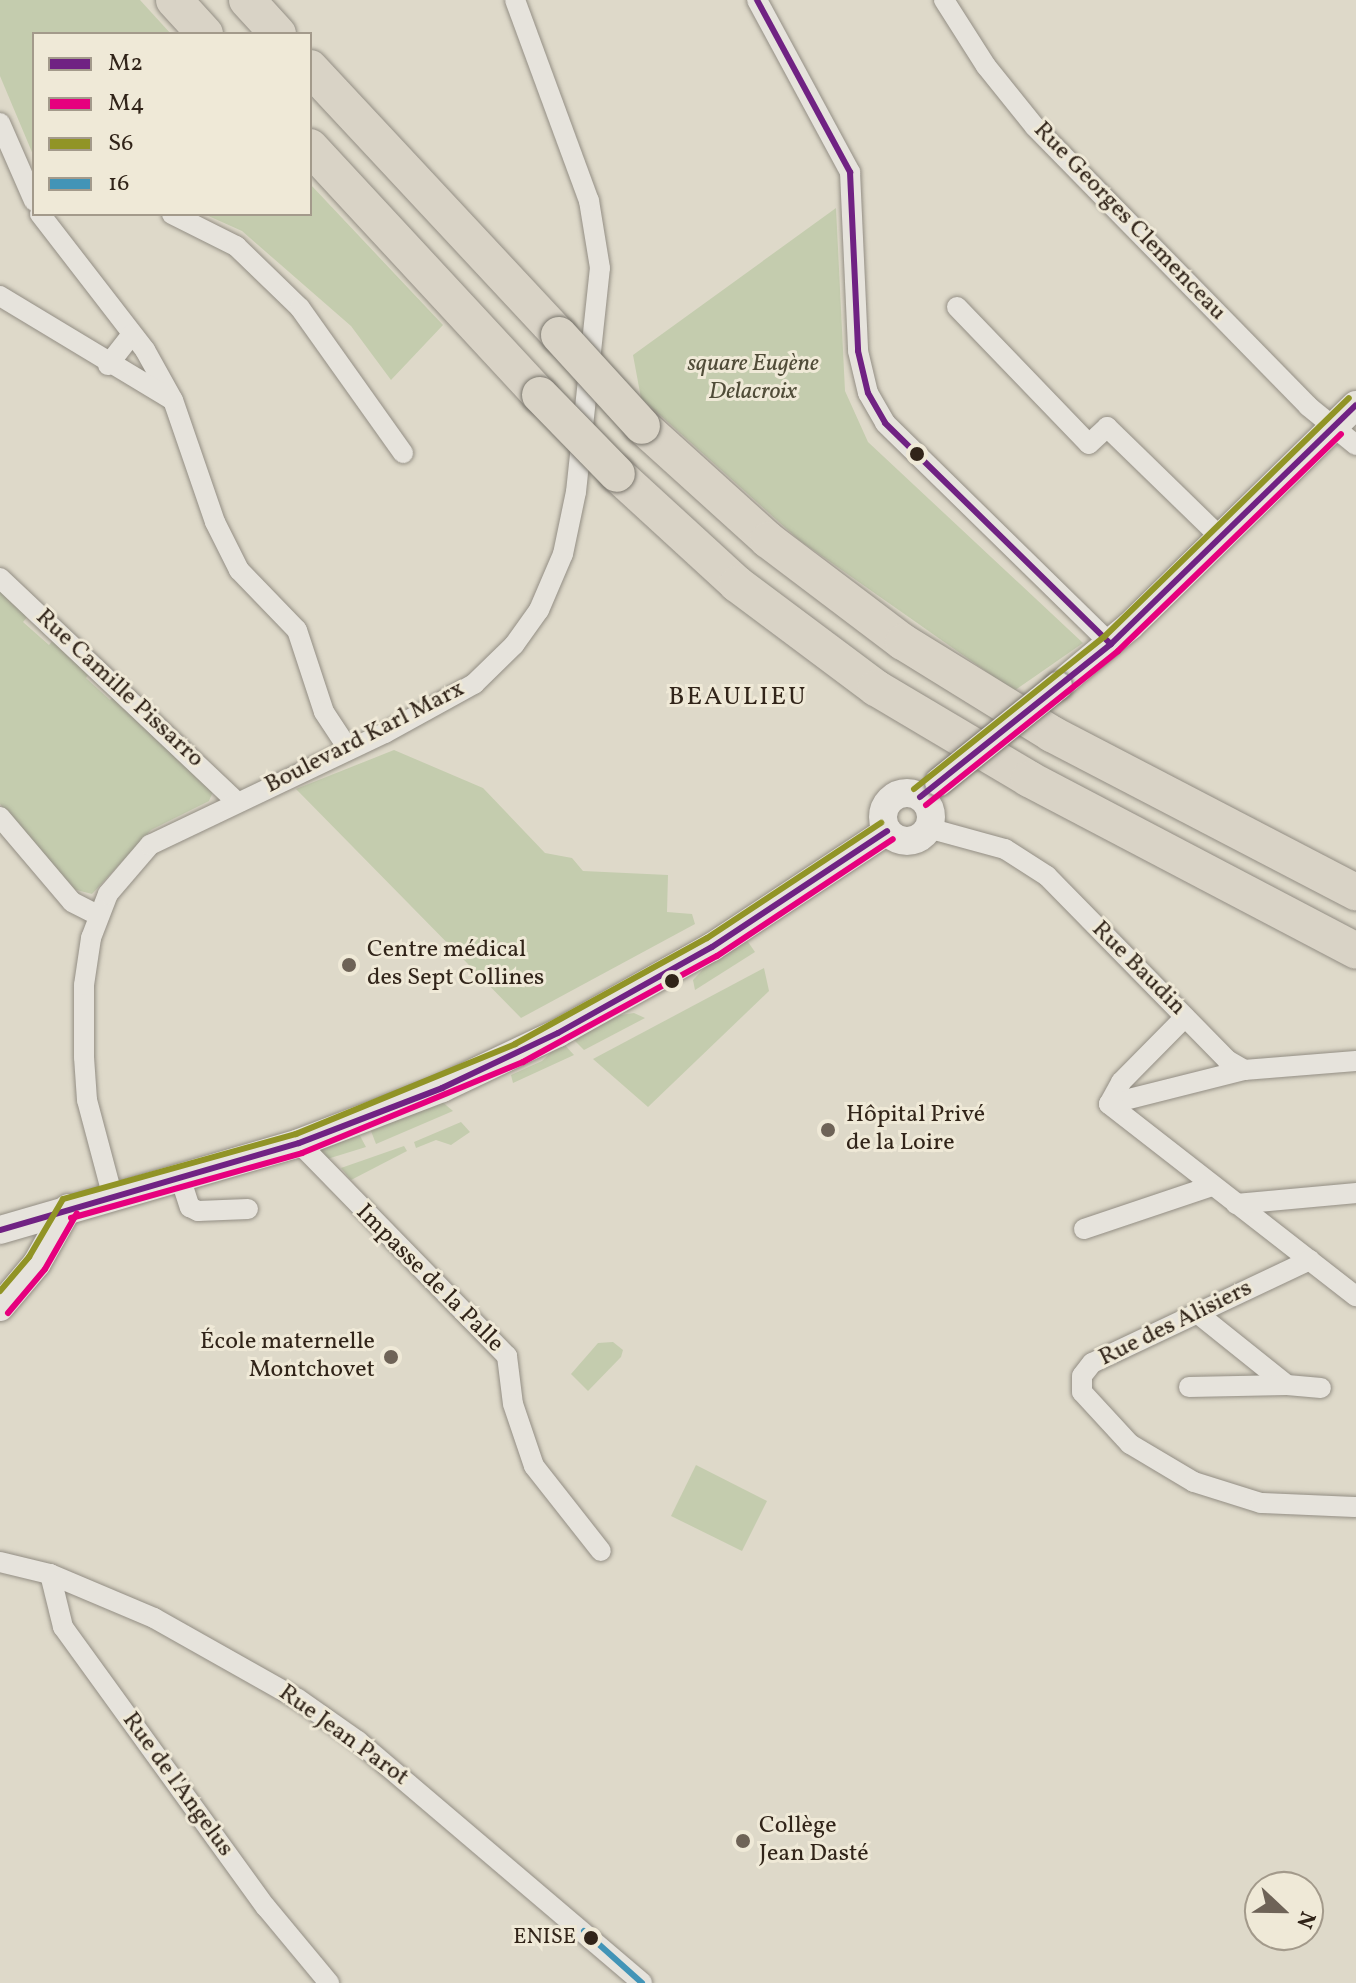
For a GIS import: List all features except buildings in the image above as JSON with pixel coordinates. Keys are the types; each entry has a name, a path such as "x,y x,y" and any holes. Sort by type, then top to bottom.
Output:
{"highway":[{"path":"174,0 203,32"},
{"path":"247,0 276,32"},
{"path":"312,70 642,426 768,540 903,642 1052,734 1356,892"},
{"path":"312,149 617,474 737,584 876,688 1029,779 1356,951"}],"street":[{"name":"Boulevard Karl Marx","path":"112,1194 87,1100 84,985 98,915 125,871 150,845 236,801 349,750 474,684 514,645 539,610 563,554 576,492 600,268 589,201 515,0"},
{"path":"757,0 850,172 858,351 868,393 885,423 1111,644"},
{"name":"Rue Georges Clemenceau","path":"944,0 986,66 1035,127 1345,436"},
{"path":"0,123 32,196"},
{"path":"176,216 236,246 300,308 403,453"},
{"path":"48,218 132,334 173,400 215,522 239,570 297,630 324,712 349,750"},
{"path":"0,296 108,365 173,400"},
{"path":"957,307 1089,444 1107,427 1221,538"},
{"path":"108,365 132,334"},
{"path":"930,790 928,828 912,841 887,831 883,822 887,803 901,794 930,790 1111,644 1221,538 1345,436 1356,405"},
{"name":"Rue Camille Pissarro","path":"0,578 236,801"},
{"path":"0,817 72,902 98,915"},
{"name":"Rue Baudin","path":"928,828 1005,849 1047,876 1185,1017 1244,1070"},
{"path":"0,1230 179,1174 299,1143 442,1088 558,1033 712,947 887,831"},
{"path":"1109,1104 1121,1082 1185,1017"},
{"path":"1109,1104 1244,1070 1356,1061"},
{"path":"1109,1104 1356,1296"},
{"name":"Impasse de la Palle","path":"299,1143 507,1356 513,1404 534,1466 601,1551"},
{"path":"179,1174 184,1198 198,1211 248,1209"},
{"path":"1084,1229 1212,1186"},
{"path":"1236,1204 1356,1193"},
{"path":"0,1307 37,1263 68,1208"},
{"name":"Rue des Alisiers","path":"1310,1260 1092,1363 1081,1383 1090,1405 1130,1444 1194,1482 1273,1505 1356,1507"},
{"path":"1197,1313 1287,1385"},
{"path":"1189,1387 1287,1385 1321,1388"},
{"name":"Rue Jean Parot","path":"0,1562 50,1574 154,1618 298,1699 358,1741 642,1983"},
{"name":"Rue de l'Angelus","path":"50,1574 63,1627 266,1907 329,1983"}],"green space":[{"path":"0,0 140,0 169,32 32,32 32,152 0,76"},
{"path":"312,186 443,325 391,380 351,326 242,231 208,216 312,216"},
{"name":"square Eugène Delacroix","path":"836,208 845,391 868,442 1083,643 1014,691 799,540 641,398 633,355"},
{"path":"0,587 29,615 23,622 49,645 55,638 91,671 86,678 110,700 116,694 214,789 209,801 151,830 92,894 69,888 0,804"},
{"path":"394,750 483,788 545,853 572,858 583,871 668,875 667,912 692,914 695,924 521,1018 296,789"},
{"path":"746,939 755,952 695,990 693,980 712,960"},
{"path":"764,968 769,991 648,1107 593,1059"},
{"path":"634,1013 645,1018 584,1050 571,1037 608,1017"},
{"path":"562,1042 574,1055 513,1083 511,1075 542,1061"},
{"path":"440,1100 453,1111 376,1144 371,1131"},
{"path":"461,1122 470,1132 451,1145 436,1140 416,1148 414,1142"},
{"path":"359,1134 366,1147 324,1160 318,1148"},
{"path":"404,1146 407,1151 351,1180 341,1168"},
{"path":"613,1342 623,1350 621,1357 588,1391 571,1374 598,1343"},
{"path":"696,1465 767,1501 742,1551 671,1516"}],"transit line":[{"name":"M2","path":"757,0 850,172 858,351 868,393 885,423 1111,644"},
{"name":"S6","path":"914,789 1104,637 1349,398"},
{"name":"M2","path":"920,797 1111,644 1356,405"},
{"name":"M4","path":"926,805 1118,651 1341,434"},
{"name":"S6","path":"0,1291 29,1257 63,1199 296,1134 515,1044 707,938 881,823"},
{"name":"M2","path":"0,1230 299,1143 442,1088 558,1033 712,947 887,831"},
{"name":"M4","path":"71,1218 302,1153 523,1062 717,956 893,839"},
{"name":"M4","path":"8,1313 45,1269 77,1213"},
{"name":"16","path":"584,1931 642,1983"}],"place":[{"name":"Centre médical des Sept Collines","path":"349,965"},
{"name":"Hôpital Privé de la Loire","path":"828,1130"},
{"name":"École maternelle Montchovet","path":"391,1357"},
{"name":"Collège Jean Dasté","path":"743,1841"},
{"name":"ENISE","path":"591,1938"}],"district":[{"name":"BEAULIEU","path":"738,698"}]}
